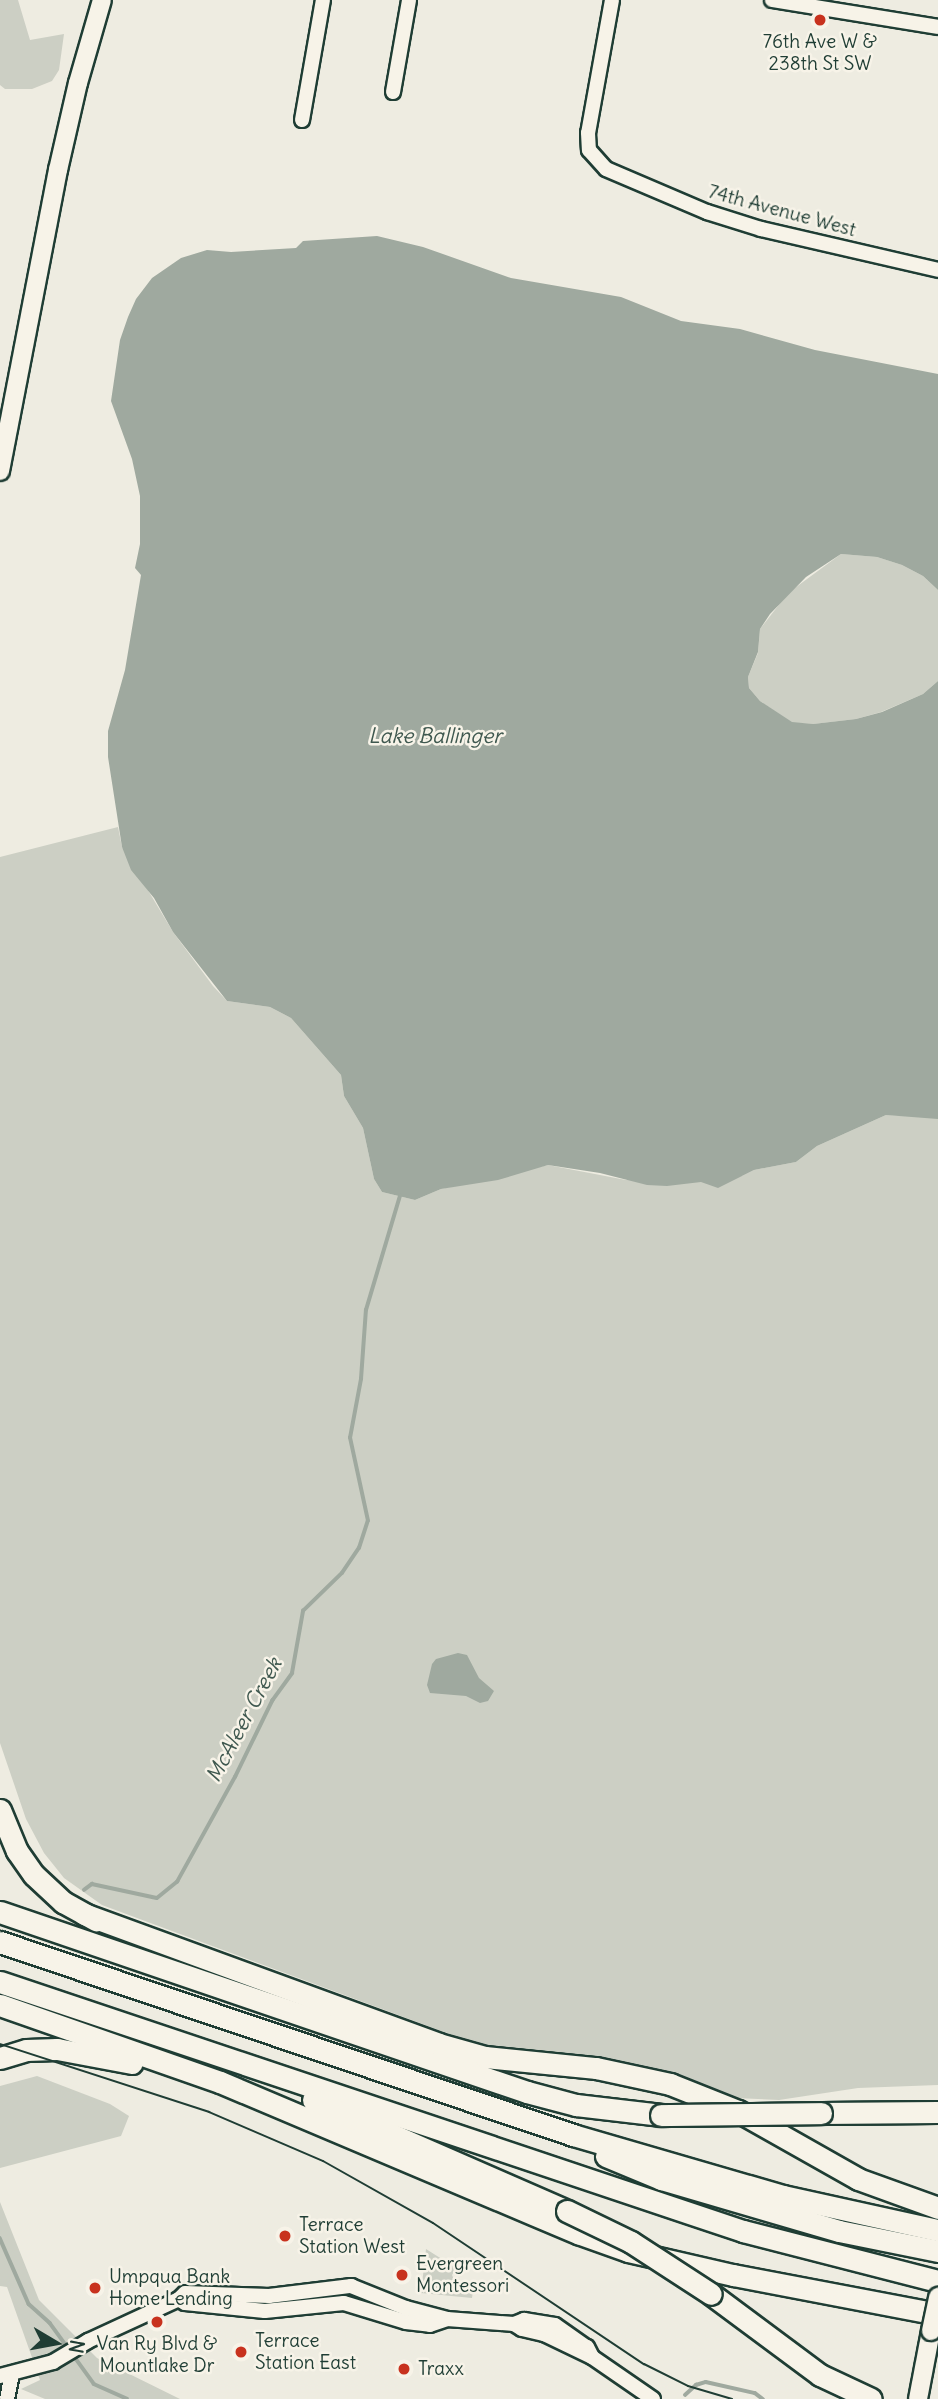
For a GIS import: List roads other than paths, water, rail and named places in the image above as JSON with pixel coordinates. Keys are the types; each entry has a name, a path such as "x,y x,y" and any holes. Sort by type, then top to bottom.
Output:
{"highway":[{"path":"0,1810 17,1851 34,1875 63,1902 288,2012"},
{"path":"0,1912 288,2012 527,2092 576,2105 661,2115 938,2112"},
{"path":"84,1914 439,2044 485,2057 635,2074 682,2087 738,2111 858,2179 938,2208"},
{"path":"0,1942 528,2121 783,2196 938,2230"},
{"path":"0,1982 768,2237 938,2281"},
{"path":"0,2005 188,2070 628,2251 935,2323"},
{"path":"186,2045 567,2211 640,2247 740,2315 820,2375 871,2399"},
{"path":"0,2058 40,2049 105,2056 214,2088 310,2122"},
{"path":"910,2113 938,2121"},
{"path":"528,2121 661,2179 839,2231 938,2251"},
{"path":"768,2237 938,2263"}],"main road":[{"path":"0,471 58,170 78,83 103,0"},
{"path":"918,2399 938,2297"}],"street":[{"path":"302,120 323,0"},
{"path":"393,92 409,0"},
{"name":"74th Avenue West","path":"612,0 588,133 589,150 606,169 707,212 761,229 938,270"},
{"path":"772,0 843,6 938,27"},
{"path":"7,2399 6,2375 53,2362 148,2310 179,2299 185,2293 269,2296 351,2286 405,2308 447,2319 514,2324 524,2320 555,2325 587,2347 592,2357 653,2399"}],"water":[{"name":"Lake Ballinger","path":"377,236 423,247 511,278 621,297 681,321 740,329 815,350 938,374 938,590 923,576 902,565 877,557 841,554 806,577 770,614 760,629 758,652 748,677 749,688 760,701 792,722 813,724 856,719 882,712 923,694 938,681 938,1119 886,1115 817,1146 796,1162 754,1170 718,1188 701,1182 667,1186 647,1185 600,1173 548,1165 498,1180 441,1189 415,1200 382,1192 374,1179 363,1128 344,1096 341,1075 291,1018 270,1007 227,1001 173,932 154,898 131,870 122,847 108,757 108,731 125,670 141,575 135,568 140,544 140,496 132,459 111,401 120,340 128,317 136,299 152,278 181,258 207,250 231,252 296,248 303,241"},
{"path":"458,1653 467,1655 479,1678 494,1691 488,1701 480,1703 466,1696 430,1693 427,1685 432,1664 436,1659"}],"waterway":[{"name":"McAleer Creek","path":"84,1890 92,1884 157,1898 177,1882 235,1777 272,1701 292,1673 303,1611 342,1573 359,1548 368,1521 350,1438 361,1379 366,1310 400,1196"},
{"path":"0,2238 29,2304 50,2323 69,2349"},
{"path":"286,2302 310,2298"},
{"path":"362,2300 394,2311"},
{"path":"255,2303 275,2303"},
{"path":"74,2356 94,2384 127,2399"},
{"path":"685,2395 696,2385 706,2382 755,2393 763,2399"}],"tram line":[{"path":"0,2044 209,2112 323,2161 433,2223 644,2364 688,2386 732,2399"}],"place":[{"name":"76th Ave W & 238th St SW","path":"820,20"},
{"name":"Terrace Station West","path":"285,2236"},
{"name":"Evergreen Montessori","path":"402,2275"},
{"name":"Umpqua Bank Home Lending","path":"95,2288"},
{"name":"Van Ry Blvd & Mountlake Dr","path":"157,2322"},
{"name":"Terrace Station East","path":"241,2352"},
{"name":"Traxx","path":"404,2369"}]}
